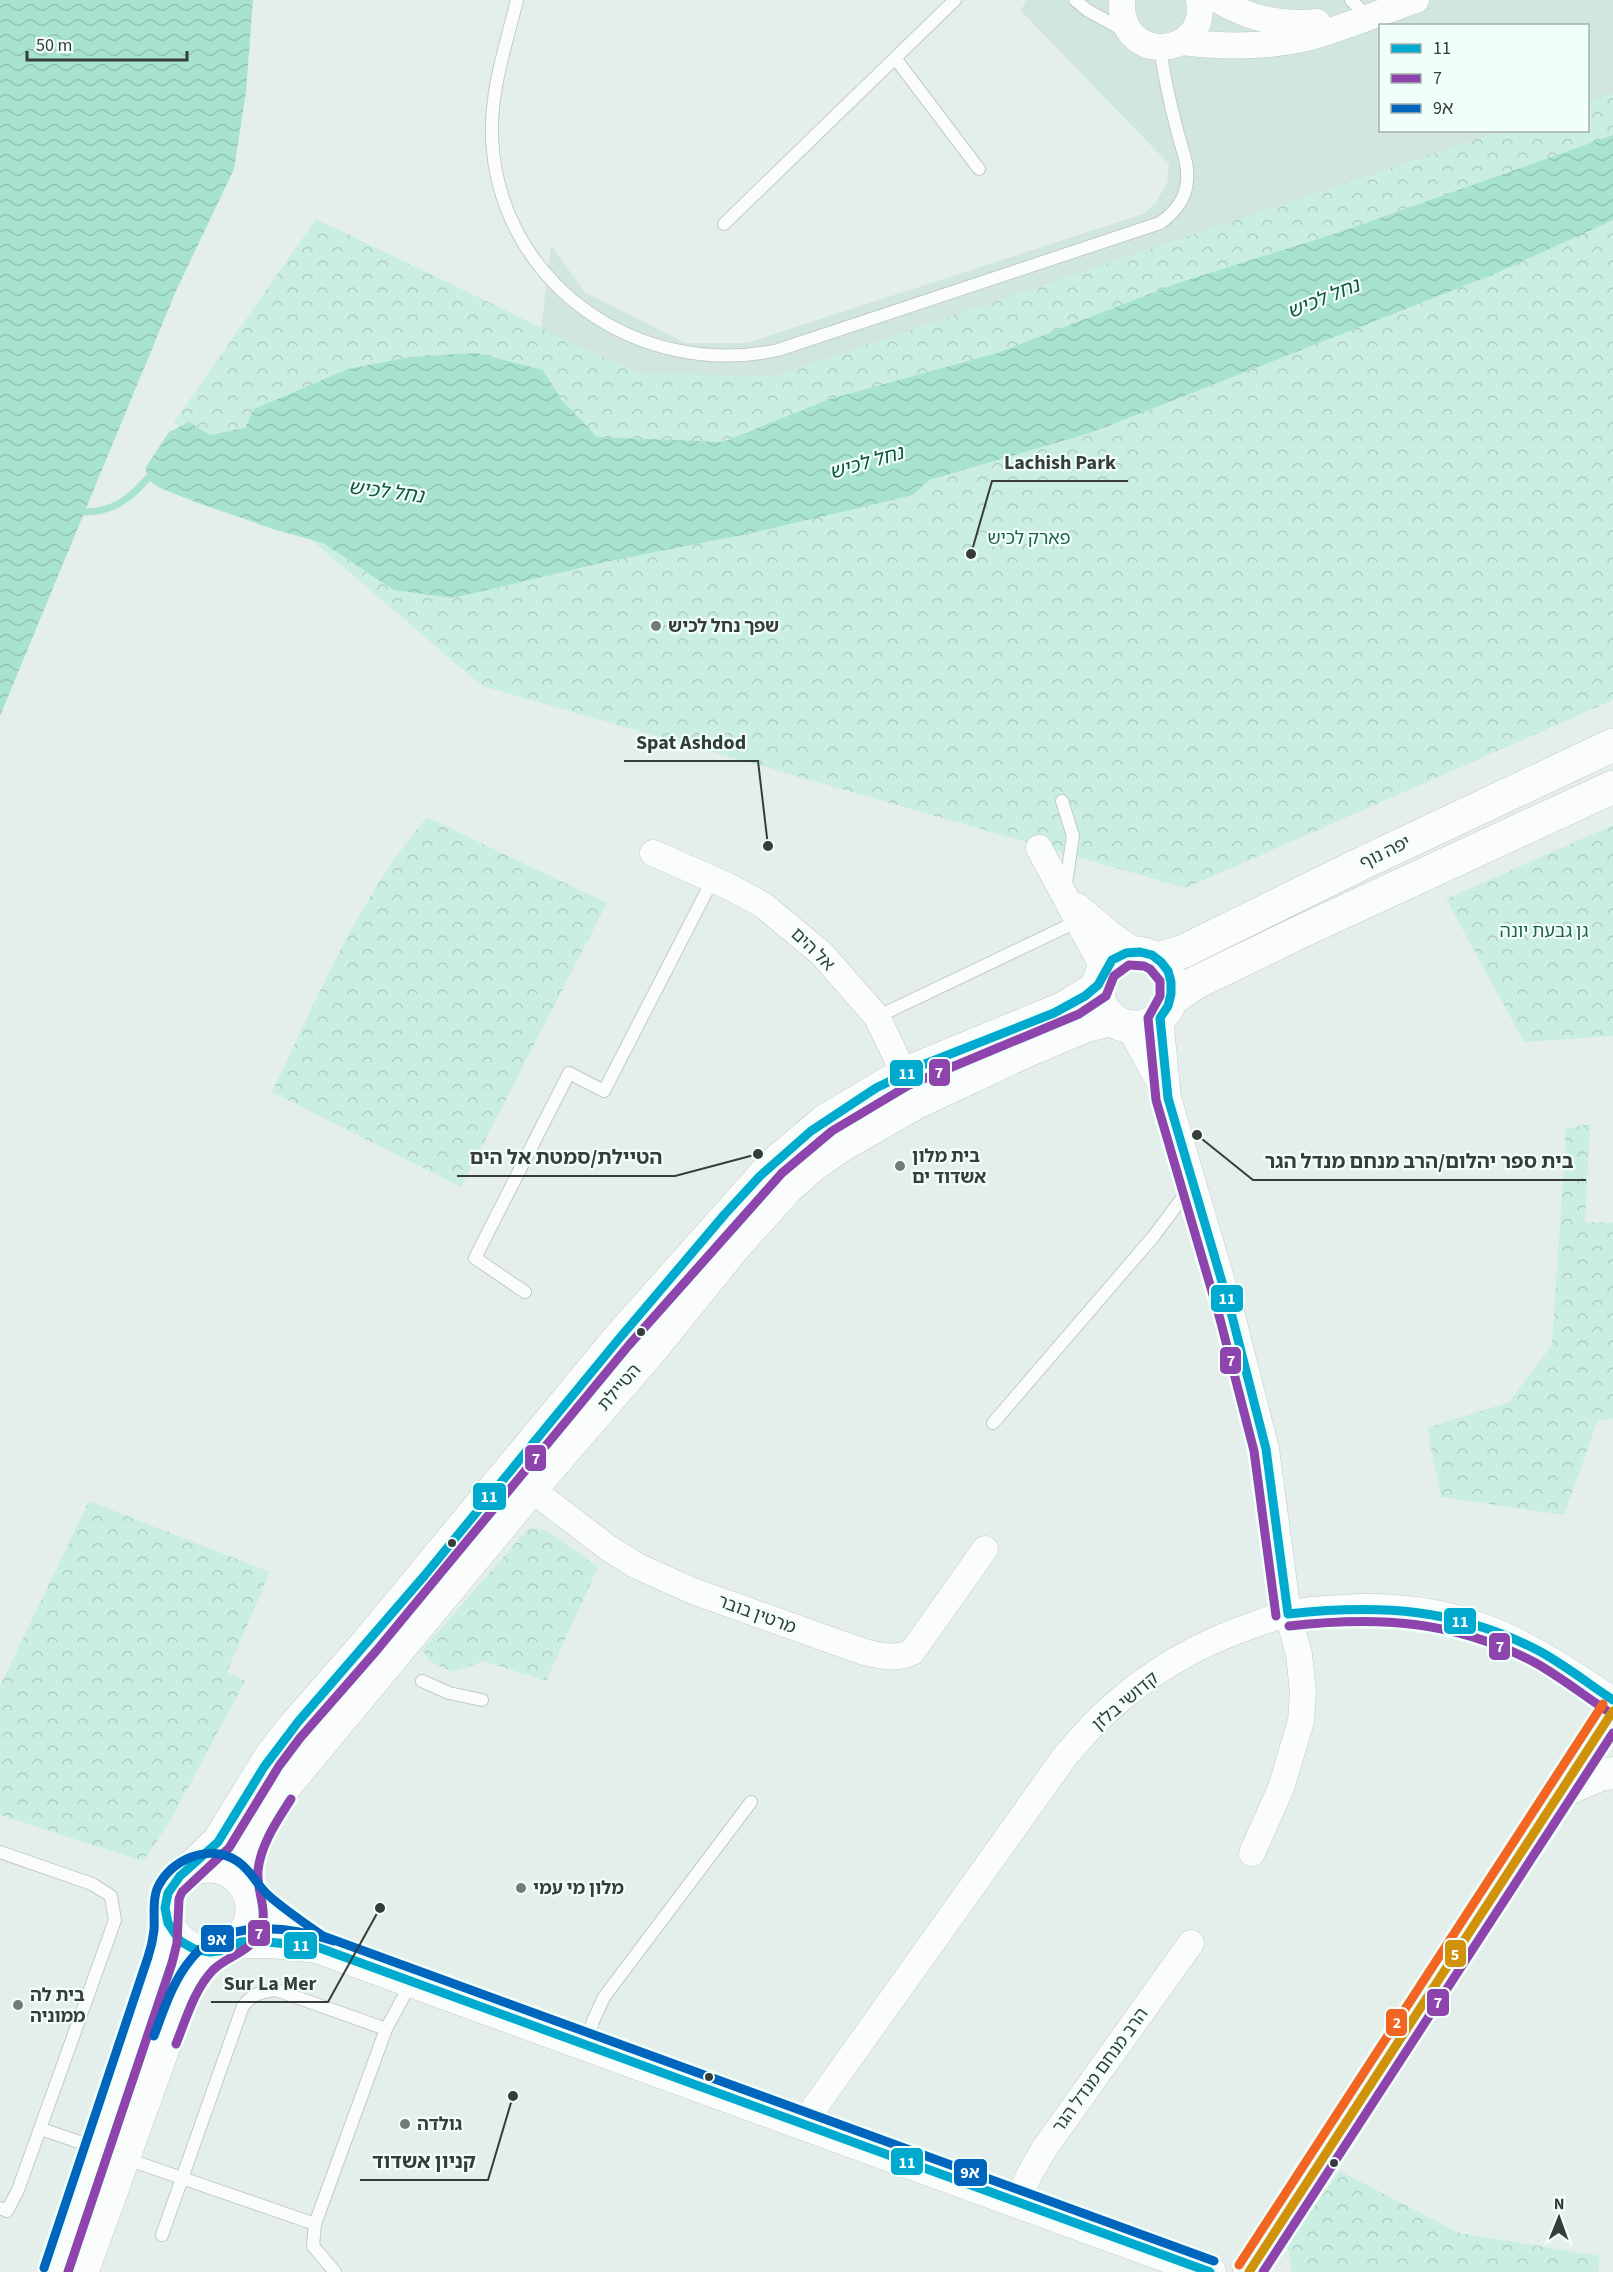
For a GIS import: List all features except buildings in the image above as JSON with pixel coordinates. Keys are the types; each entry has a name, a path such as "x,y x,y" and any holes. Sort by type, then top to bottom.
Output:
{"main road":[{"name":"יפה נוף","path":"1146,956 1182,952 1613,744"},
{"name":"יפה נוף","path":"1166,1009 1195,983 1613,787"},
{"path":"1146,956 1165,967 1171,977 1173,988 1166,1009 1151,1024 1120,1023 1100,1003 1101,978 1118,957 1146,956"},
{"name":"הטיילת","path":"248,1891 246,1871 250,1848 285,1786 382,1647 520,1481 655,1345 748,1231 787,1188 911,1088 1064,1008 1101,978"},
{"name":"הטיילת","path":"911,1088 1028,1050 1085,1026 1120,1023"},
{"name":"הטיילת","path":"190,1869 219,1841 269,1759 291,1730 382,1647"},
{"path":"55,2272 109,2152 192,1976 245,1933 251,1922 253,1909 248,1891 238,1876 227,1869 208,1865 190,1869 180,1876 169,1890 165,1908 167,1921 165,1941 109,2152 82,2272"},
{"path":"167,1921 180,1941 190,1948 201,1952 225,1947"}],"street":[{"path":"1122,0 1124,23 1138,41 1149,46 1277,42 1310,37 1359,8"},
{"path":"1171,45 1197,25 1200,14 1199,0"},
{"path":"1218,0 1252,16 1273,22 1296,24 1359,8 1416,0"},
{"path":"1039,848 1078,921 1101,978"},
{"name":"אל הים","path":"653,853 713,879 763,905 822,954 877,1017 911,1088"},
{"path":"1065,896 1113,936 1146,956"},
{"path":"1166,1009 1168,1098 1232,1316 1266,1449 1288,1614 1299,1654 1303,1692 1301,1720 1281,1788 1252,1853"},
{"path":"1120,1023 1168,1098"},
{"name":"מרטין בובר","path":"520,1481 607,1547 667,1580 886,1658 902,1657 912,1652 985,1549"},
{"name":"קדושי בלזן","path":"802,2124 1066,1755 1103,1714 1177,1659 1208,1642 1288,1614 1330,1608 1378,1607 1416,1610 1456,1617 1498,1632 1541,1653 1613,1700"},
{"path":"1249,2272 1613,1711"},
{"path":"1563,1791 1600,1775 1613,1773"},
{"path":"248,1891 277,1919 317,1947"},
{"path":"225,1947 263,1941 317,1947 1210,2272"},
{"name":"הרב מנחם מנדל הגר","path":"1018,2203 1028,2177 1044,2149 1191,1943"}],"lane":[{"path":"517,0 497,80 492,137 501,187 522,240 543,271 559,289 602,322 628,336 655,346 707,355 748,355 797,344 1160,223 1172,213 1182,199 1188,180 1185,157 1164,78 1171,45"},
{"path":"724,224 955,0"},
{"path":"1075,0 1087,10 1130,33"},
{"path":"894,58 979,169"},
{"path":"1062,801 1074,836 1065,896"},
{"path":"525,1293 475,1258 569,1073 604,1091 713,879"},
{"path":"877,1017 1078,921"},
{"path":"993,1423 1153,1237 1193,1184"},
{"path":"422,1681 449,1693 482,1700"},
{"path":"585,2045 604,1997 751,1802"},
{"path":"0,1852 92,1884 111,1896 115,1920 18,2190 7,2211 0,2208"},
{"path":"335,2272 313,2246 315,2224 386,2029 411,1982"},
{"path":"162,2235 243,2006 252,1996 260,1992 276,1990 386,2029"},
{"path":"41,2129 315,2224"}],"shaded area":[{"path":"1026,0 1613,0 1613,111 1589,121 1589,24 1379,24 1379,132 1559,132 695,424 539,348 551,246 585,292 685,343 747,343 1143,214 1155,204 1167,183 1169,164 1021,11"}],"green space":[{"name":"פארק לכיש","path":"1613,93 1613,700 1186,888 482,686 174,422 316,219 636,373 774,376 1498,132 1589,132 1589,101"},
{"path":"427,817 607,903 461,1187 272,1092 323,985 360,915 402,848"},
{"name":"גן גבעת יונה","path":"1613,825 1613,1036 1524,1042 1446,899"},
{"path":"1590,1124 1585,1222 1613,1223 1613,1419 1598,1420 1564,1515 1441,1497 1427,1428 1509,1402 1552,1345 1566,1129"},
{"path":"89,1501 270,1572 227,1672 245,1681 171,1820 143,1861 0,1815 0,1686"},
{"path":"528,1529 546,1530 598,1567 546,1681 484,1661 452,1672 430,1661 422,1650"},
{"path":"1340,2171 1459,2233 1600,2256 1598,2272 1292,2272 1287,2244"}],"water":[{"path":"0,0 253,0 246,92 234,169 176,291 0,716"},
{"path":"1613,135 1613,220 1492,275 1090,433 929,480 913,495 757,532 605,562 453,598 394,590 323,543 276,530 198,503 160,488 147,479 146,467 169,432 189,422 210,435 245,428 254,409 348,369 410,357 477,353 543,370 561,399 597,437 723,442 830,399 997,353 1178,283 1343,231"}],"waterway":[{"name":"נחל לכיש","path":"85,512 104,510 120,503 134,493 147,479"}],"transit line":[{"name":"11","path":"1210,2272 317,1947 258,1941 241,1942 219,1951 194,1949 180,1941 168,1923 165,1908 168,1893 180,1876 218,1842 264,1767 298,1722 425,1575 618,1340 760,1176 811,1131 876,1088 925,1064 1054,1013 1085,996 1098,985 1112,960 1126,953 1140,952 1152,955 1168,971 1171,982 1168,1006 1160,1018 1168,1098 1232,1316 1266,1449 1288,1614"},
{"name":"7","path":"68,2272 172,1963 177,1943 179,1899 182,1892 229,1848 279,1766 300,1738 377,1650 629,1345 782,1173 832,1131 909,1085 1079,1014 1106,996 1114,976 1129,965 1144,966 1150,969 1160,981 1160,996 1148,1018 1156,1100 1220,1319 1254,1451 1276,1616"},
{"name":"11","path":"1288,1614 1386,1610 1448,1618 1479,1626 1510,1637 1541,1652 1613,1700"},
{"name":"7","path":"1289,1626 1384,1622 1415,1624 1474,1637 1534,1662 1606,1710"},
{"name":"2","path":"1239,2265 1603,1704"},
{"name":"5","path":"1249,2272 1613,1711"},
{"name":"7","path":"1263,2272 1613,1733"},
{"name":"7","path":"176,2044 191,2005 206,1978 219,1965 250,1945 259,1933 263,1917 258,1878 262,1851 291,1799"},
{"name":"9א","path":"44,2268 152,1944 155,1894 163,1878 171,1869 191,1857 203,1854 226,1856 237,1861 268,1895 323,1936 1214,2261"},
{"name":"9א","path":"154,2036 170,1995 185,1967 206,1945 222,1936 240,1931 278,1929 334,1941"}],"place":[{"name":"Lachish Park","path":"971,554"},
{"name":"שפך נחל לכיש","path":"656,626"},
{"name":"Spat Ashdod","path":"768,846"},
{"name":"בית ספר יהלום/הרב מנחם מנדל הגר","path":"1197,1135"},
{"name":"הטיילת/סמטת אל הים","path":"758,1154"},
{"name":"בית מלון אשדוד ים","path":"900,1166"},
{"name":"מלון מי עמי","path":"521,1888"},
{"name":"Sur La Mer","path":"380,1908"},
{"name":"בית לה ממוניה","path":"18,2005"},
{"name":"קניון אשדוד","path":"513,2096"},
{"name":"גולדה","path":"405,2124"}]}
